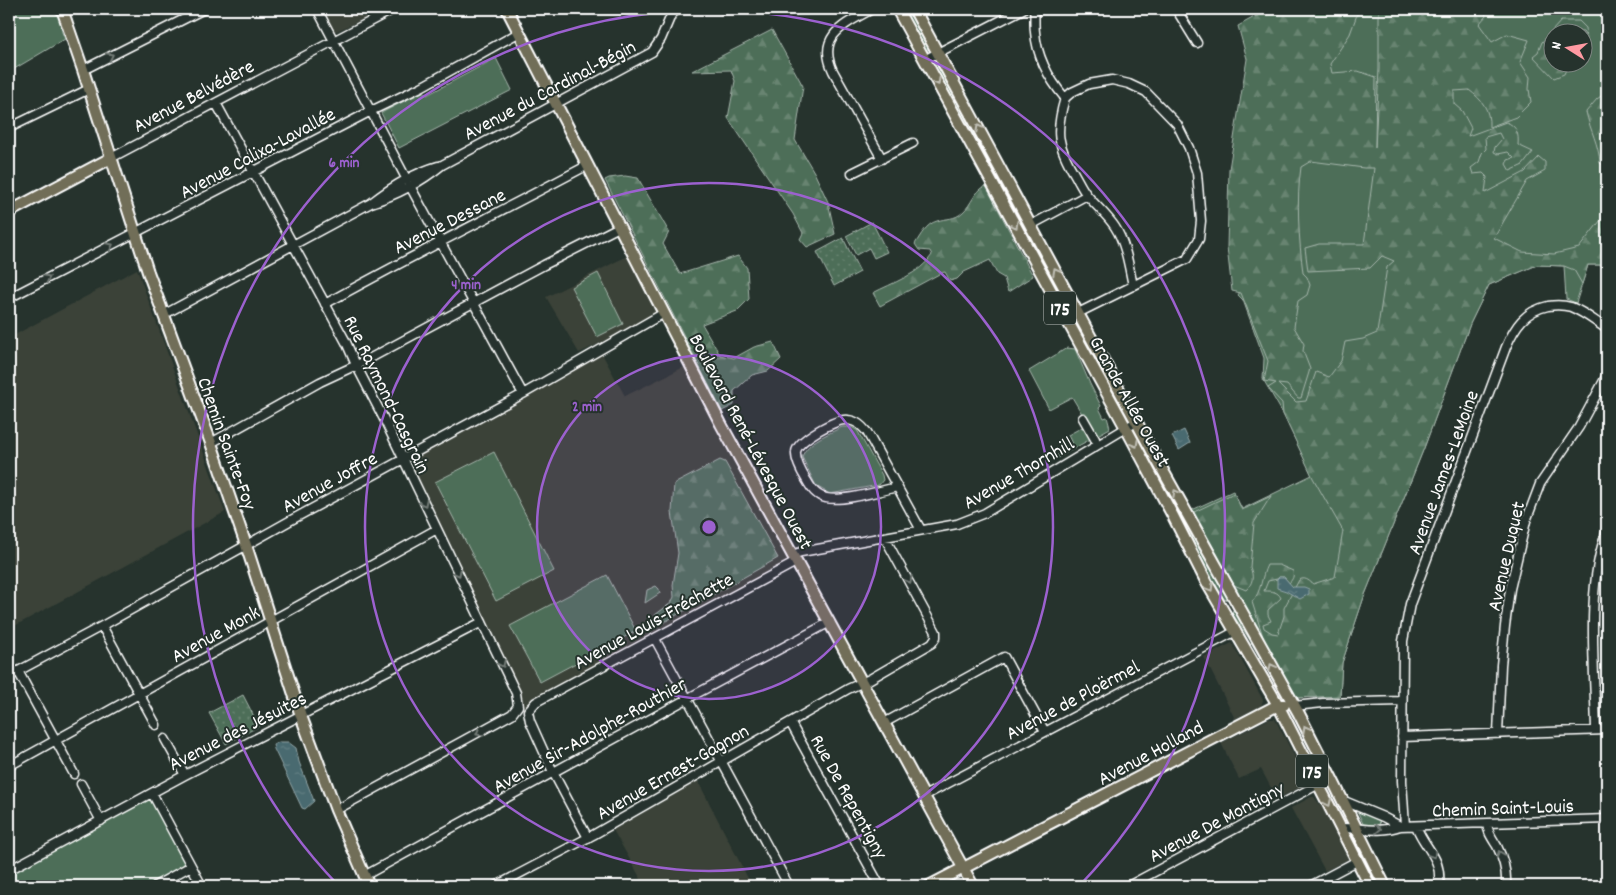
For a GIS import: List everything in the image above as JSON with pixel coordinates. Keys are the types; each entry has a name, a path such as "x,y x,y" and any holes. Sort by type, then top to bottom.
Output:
{"main road":[{"name":"Chemin Sainte-Foy","path":"62,9 163,315 211,443 246,545 301,716 336,810 369,886"},
{"name":"Boulevard René-Lévesque Ouest","path":"507,9 723,429 973,886"},
{"name":"Grande Allée Ouest","path":"914,9 1136,422 1294,706"},
{"name":"Grande Allée Ouest","path":"899,10 924,60 1174,516 1207,582 1278,705"},
{"name":"Avenue Belvédère","path":"9,212 111,158"},
{"path":"982,164 995,158"},
{"path":"1278,705 1294,706"},
{"name":"175","path":"1278,705 1370,886"},
{"name":"Avenue Holland","path":"929,886 1278,705"},
{"name":"175","path":"1294,706 1385,886"}],"street":[{"path":"83,70 204,9"},
{"path":"317,9 440,244 523,394"},
{"name":"Avenue Belvédère","path":"111,158 394,9"},
{"name":"Avenue du Cardinal-Bégin","path":"163,315 371,203 386,198 408,183 430,174 442,165 652,52 661,39 672,13 680,9"},
{"path":"723,9 728,9"},
{"path":"872,9 837,30 830,40 828,51 833,71 882,159"},
{"path":"924,60 1023,9"},
{"path":"1034,9 1035,34 1040,55 1052,82 1066,98"},
{"path":"1176,9 1197,43"},
{"name":"Avenue Calixa-Lavallée","path":"9,298 421,87 520,32"},
{"path":"1066,319 1078,312 1133,286 1187,259 1199,240 1201,221 1197,173 1190,148 1177,124 1146,92 1129,84 1112,80 1088,84 1072,92 1066,98 1061,112 1058,133 1062,152 1086,194 1104,212 1116,229 1125,250 1133,286"},
{"path":"9,128 89,89"},
{"name":"Rue Raymond-Casgrain","path":"216,103 346,342 516,693 518,706 512,714 336,810"},
{"path":"852,173 913,142"},
{"name":"Avenue Dessane","path":"325,304 388,269 440,244 588,165"},
{"path":"1031,224 1086,194"},
{"path":"211,443 320,382 619,227"},
{"name":"Avenue James-LeMoine","path":"1402,826 1403,640 1410,604 1512,332 1530,313 1539,308 1554,305 1570,306 1607,329"},
{"name":"Avenue Joffre","path":"9,676 523,394 664,314"},
{"name":"Avenue Duquet","path":"1498,734 1501,665 1509,598 1526,521 1540,484 1579,427 1607,375"},
{"path":"1083,418 1095,439"},
{"path":"897,487 843,498 825,498 817,495 804,477 795,455 797,447 807,438 838,421 848,420 862,426 866,432 897,487 921,530"},
{"name":"Avenue Thornhill","path":"794,558 801,552 957,524 984,513 1136,422"},
{"name":"Avenue Monk","path":"9,766 437,529"},
{"path":"1596,730 1594,606 1601,546 1607,531"},
{"name":"Avenue Ernest-Gagnon","path":"496,886 588,838 848,688 932,643 936,637 936,632 885,538"},
{"name":"Avenue Louis-Fréchette","path":"553,772 530,721 528,711 536,702 655,639 794,558"},
{"name":"Avenue des Jésuites","path":"9,870 185,775 482,622"},
{"name":"Avenue Sir-Adolphe-Routhier","path":"364,876 830,622"},
{"path":"102,626 156,725"},
{"name":"Avenue de Ploërmel","path":"924,796 1236,631"},
{"path":"655,639 790,886"},
{"path":"884,723 1004,657 1045,732"},
{"path":"18,670 74,774"},
{"path":"1294,706 1323,703 1402,701"},
{"name":"Rue De Repentigny","path":"790,722 880,886"},
{"path":"1402,736 1607,730"},
{"path":"165,739 185,775"},
{"path":"553,772 588,838"},
{"path":"81,784 101,821"},
{"name":"Avenue De Montigny","path":"1128,886 1319,784"},
{"path":"152,793 202,886"},
{"name":"Chemin Saint-Louis","path":"1342,800 1383,816 1402,826"},
{"name":"Chemin Saint-Louis","path":"1341,828 1365,830 1402,826 1607,819"},
{"path":"1487,824 1489,834 1497,847 1505,869 1506,886"},
{"path":"1416,826 1425,844 1436,857 1441,873 1439,886"},
{"path":"1310,886 1357,861"},
{"path":"155,886 191,866"}],"shaded area":[{"path":"321,9 386,9 334,31"},
{"path":"633,253 664,313 579,353 546,297"},
{"path":"137,269 225,512 9,629 9,338"},
{"path":"600,350 625,396 690,364 796,562 536,702 528,711 518,706 403,460"},
{"path":"1232,643 1263,700 1261,706 1235,719 1204,657"},
{"path":"1269,719 1275,719 1307,780 1305,785 1277,799 1261,769 1239,779 1221,743"},
{"path":"698,781 752,886 645,886 613,830"},
{"path":"1314,797 1324,810 1349,859 1325,871 1291,808"}],"green space":[{"path":"9,9 60,9 62,32 65,39 9,72"},
{"path":"1269,9 1359,9 1350,34 1330,64 1332,73 1358,71 1376,77 1375,148 1379,69 1379,9 1404,9 1423,15 1426,9 1484,9 1486,16 1479,24 1492,42 1507,34 1529,40 1520,62 1530,77 1531,102 1516,117 1489,127 1487,110 1478,97 1469,90 1454,91 1454,104 1462,111 1471,128 1468,136 1506,122 1513,126 1516,131 1518,145 1533,152 1523,165 1510,171 1506,164 1508,160 1514,158 1508,152 1498,154 1494,152 1495,147 1502,139 1499,133 1485,137 1486,149 1482,153 1479,162 1471,168 1473,174 1483,173 1487,177 1485,193 1525,172 1539,157 1545,162 1545,171 1527,181 1494,238 1522,252 1554,254 1579,248 1604,216 1607,208 1607,260 1602,265 1588,265 1582,284 1574,270 1564,266 1537,265 1489,285 1470,324 1424,448 1364,597 1342,663 1340,696 1296,698 1266,646 1252,602 1260,589 1267,565 1279,565 1293,571 1293,577 1289,583 1284,577 1279,577 1268,581 1264,591 1272,591 1281,598 1268,610 1271,621 1263,624 1264,628 1278,634 1284,616 1284,608 1299,580 1305,579 1313,584 1335,577 1343,531 1313,478 1283,414 1282,403 1268,388 1276,383 1264,381 1268,361 1241,293 1232,291 1227,247 1229,169 1247,59 1238,26","holes":["1311,161 1374,168 1364,244 1319,244 1305,248 1308,271 1370,268 1382,256 1394,261 1387,267 1377,333 1363,339 1345,342 1341,361 1329,377 1316,372 1306,401 1296,402 1278,384 1287,385 1298,398 1301,398 1310,369 1303,351 1304,344 1294,327 1298,301 1307,295 1310,285 1303,273 1300,247 1298,206 1301,167"]},
{"path":"1292,9 1607,9 1607,268 1602,265 1588,265 1576,303 1566,299 1564,266 1537,265 1489,285 1470,324 1424,448 1364,597 1342,663 1340,696 1296,698 1192,510 1233,491 1242,509 1312,475 1282,412 1263,379 1264,358 1243,300 1238,295 1249,278"},
{"path":"907,17 913,17 929,47 927,51 925,51"},
{"path":"1579,21 1580,22 1560,22"},
{"path":"772,30 803,86 795,140 814,172 828,202 835,234 807,247 800,239 803,233 793,214 728,118 735,81 731,70 692,71"},
{"path":"1544,40 1544,68 1533,56 1538,52"},
{"path":"496,58 512,90 399,148 381,113 424,91 427,95"},
{"path":"938,67 988,156 985,158 983,158 935,69"},
{"path":"1548,72 1565,72 1564,74 1554,78"},
{"path":"1607,92 1607,168 1600,163 1598,150 1586,112 1597,99"},
{"path":"993,165 1068,307 1049,273 1035,254 988,167"},
{"path":"625,176 638,178 669,232 663,244 680,274 738,256 747,268 749,299 737,311 702,324 720,355 734,358 754,347 773,342 781,359 768,371 752,375 734,391 734,405 722,411 605,180"},
{"path":"986,186 1033,276 1008,292 1004,278 997,274 990,260 950,281 945,272 941,273 880,306 873,293 913,273 927,262 932,255 930,251 919,250 915,244 927,227 933,222 960,215 976,194"},
{"path":"872,222 887,252 874,258 869,248 856,255 846,236"},
{"path":"843,238 860,272 834,286 817,252"},
{"path":"598,273 623,324 597,337 571,287"},
{"path":"1076,322 1113,392 1082,344 1073,324"},
{"path":"1067,348 1075,349 1101,406 1099,408 1104,418 1107,417 1110,428 1057,458 1056,456 1073,446 1068,435 1088,424 1072,397 1049,409 1029,371"},
{"path":"842,427 851,427 857,430 882,475 883,480 879,485 830,494 816,486 802,457 813,442"},
{"path":"494,452 554,571 496,601 435,482"},
{"path":"720,460 725,462 778,558 659,625 655,615 671,603 674,597 673,585 678,553 672,512 674,484"},
{"path":"1234,493 1242,510 1271,496 1254,523 1250,567 1252,580 1246,590 1234,585 1194,512"},
{"path":"1183,522 1228,597 1226,600 1181,523"},
{"path":"607,575 636,631 540,682 510,626"},
{"path":"656,586 660,593 645,603 647,590"},
{"path":"1235,610 1280,692 1232,613"},
{"path":"243,695 259,726 226,744 209,713"},
{"path":"152,793 191,866 154,886 9,886 9,870"},
{"path":"1357,810 1379,820 1380,825 1364,826"},
{"path":"1351,838 1356,838 1379,886 1375,886"}],"water":[{"path":"1184,430 1190,443 1179,450 1172,436"},
{"path":"1284,577 1293,587 1309,589 1309,594 1300,599 1277,588 1277,579"},
{"path":"279,742 288,742 296,748 299,762 314,801 305,809 302,808 274,749 273,745"}]}
